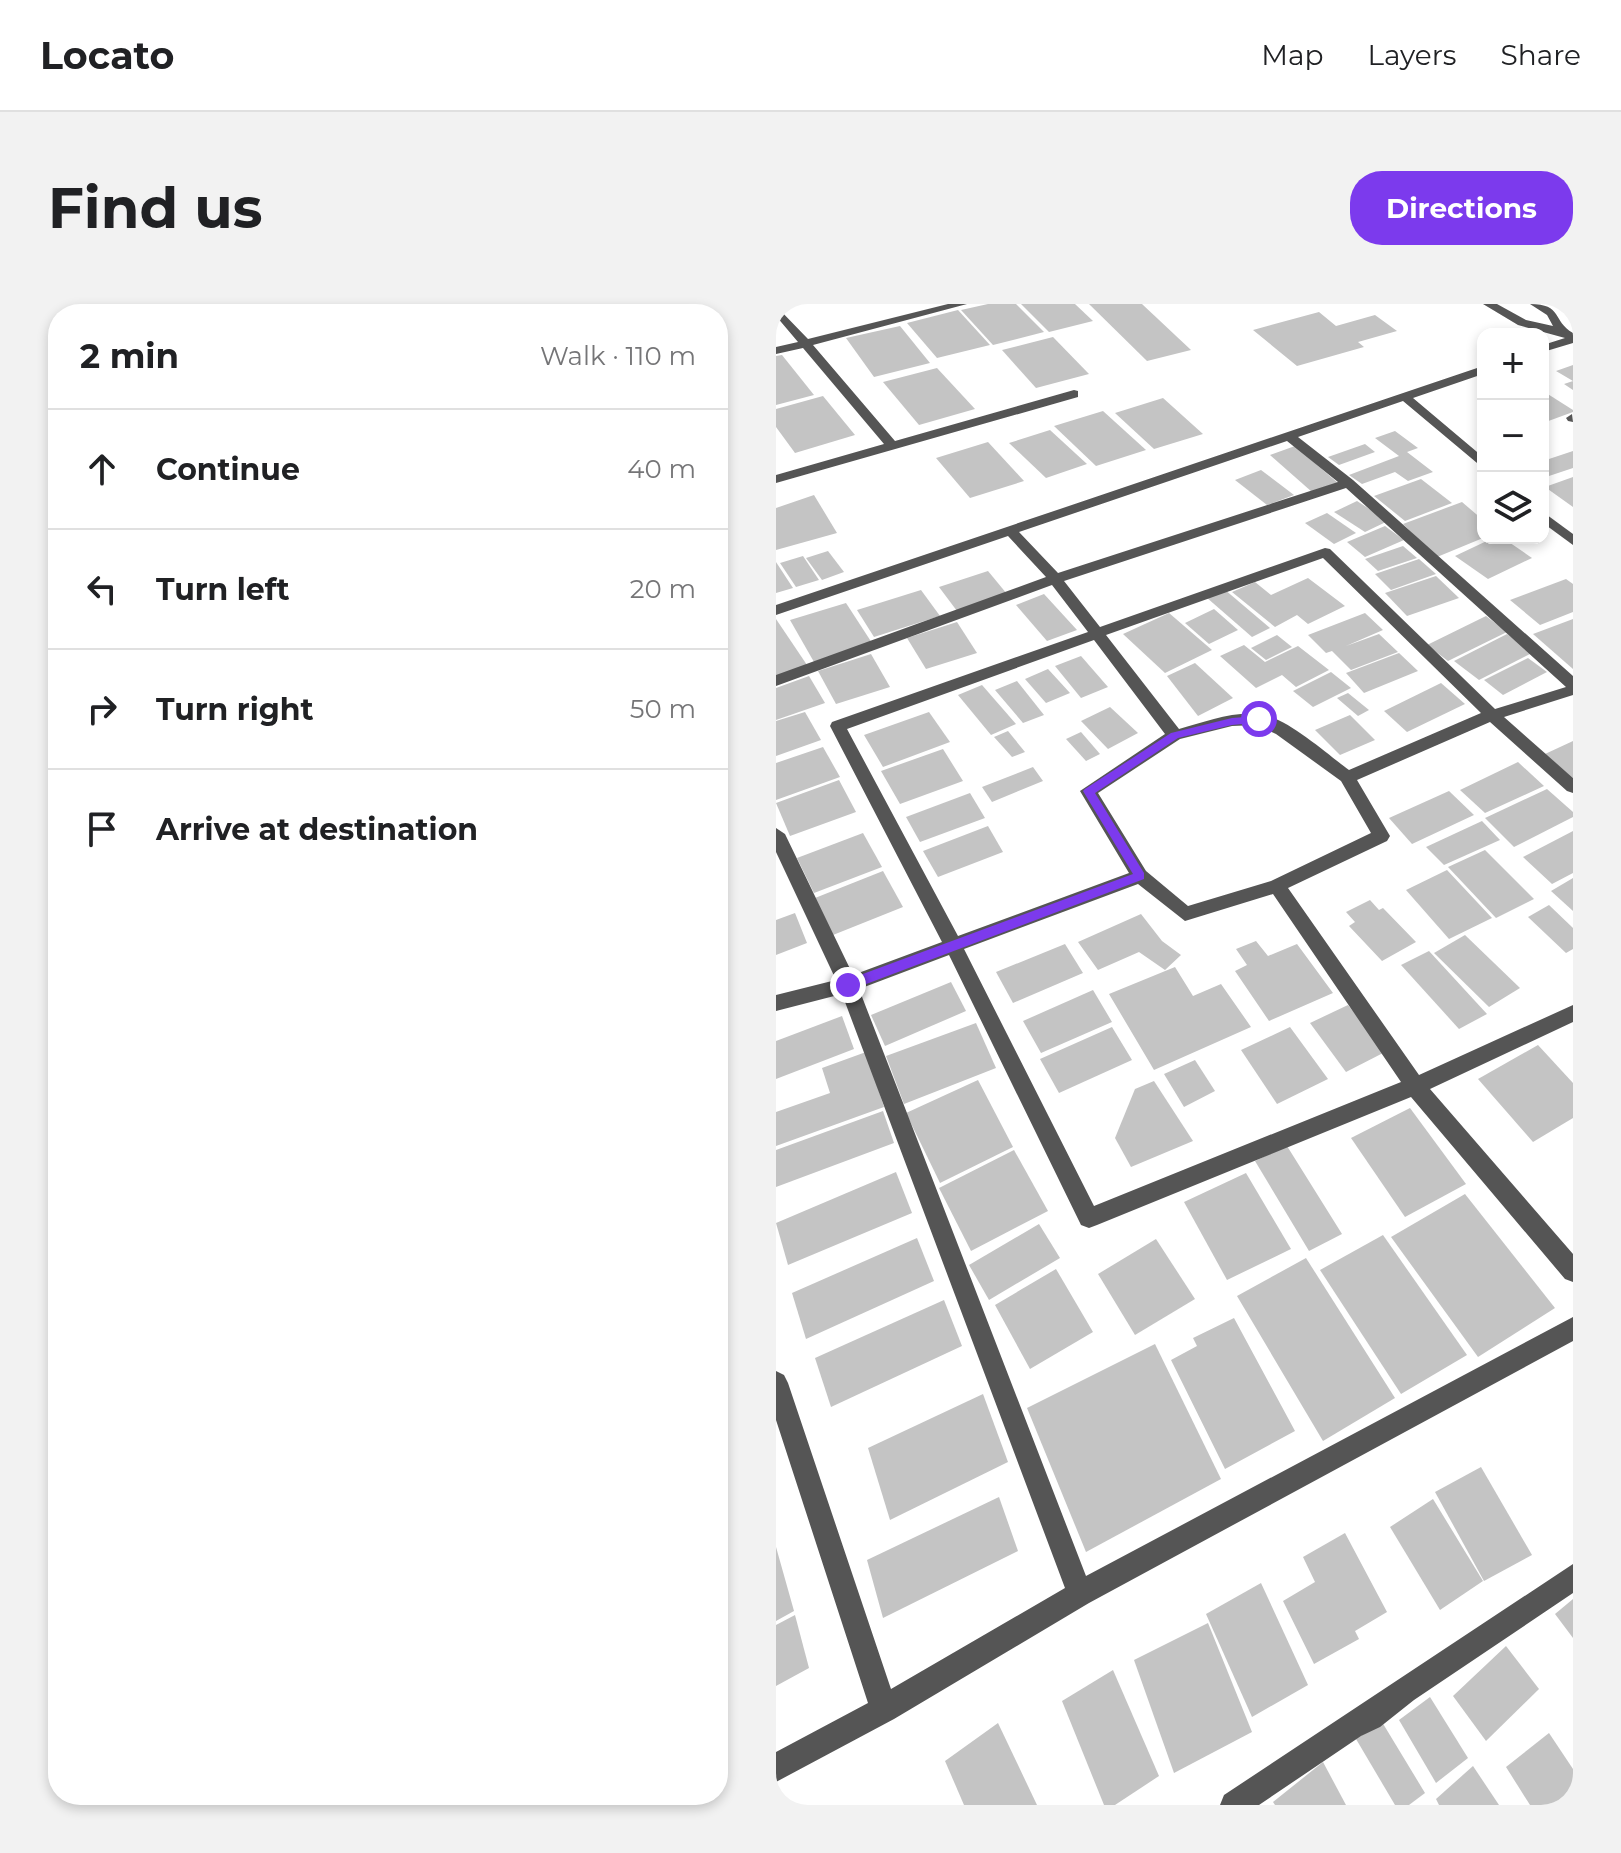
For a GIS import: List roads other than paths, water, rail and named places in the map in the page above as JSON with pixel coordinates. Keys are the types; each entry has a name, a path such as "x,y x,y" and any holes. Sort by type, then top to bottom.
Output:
{"street":[{"path":"776,351 961,304"},
{"path":"1489,304 1522,323 1561,331 1573,338"},
{"path":"1536,304 1552,313 1561,331"},
{"path":"776,309 891,445"},
{"path":"1549,347 1573,338"},
{"path":"776,610 1477,372"},
{"path":"776,479 1074,394"},
{"path":"1405,397 1477,459"},
{"path":"1288,435 1348,483 1573,688 1492,715 1347,777"},
{"path":"776,681 1055,579 1348,483"},
{"path":"1549,521 1573,541"},
{"path":"1010,530 1055,579 1175,735"},
{"path":"1573,787 1492,715 1325,552 838,726 954,947 1089,1218 1415,1086 1573,1013"},
{"path":"1259,719 1282,730 1347,777 1381,836 1277,886 1185,914 1140,876 1088,791 1175,735 1232,721 1259,719"},
{"path":"776,834 848,985 1080,1594"},
{"path":"776,1003 848,985 1140,876"},
{"path":"1277,886 1415,1086 1573,1271"},
{"path":"776,1768 884,1709 1080,1594 1573,1328"},
{"path":"776,1383 884,1709"},
{"path":"1234,1805 1351,1726 1370,1717 1404,1690 1573,1577"}]}
